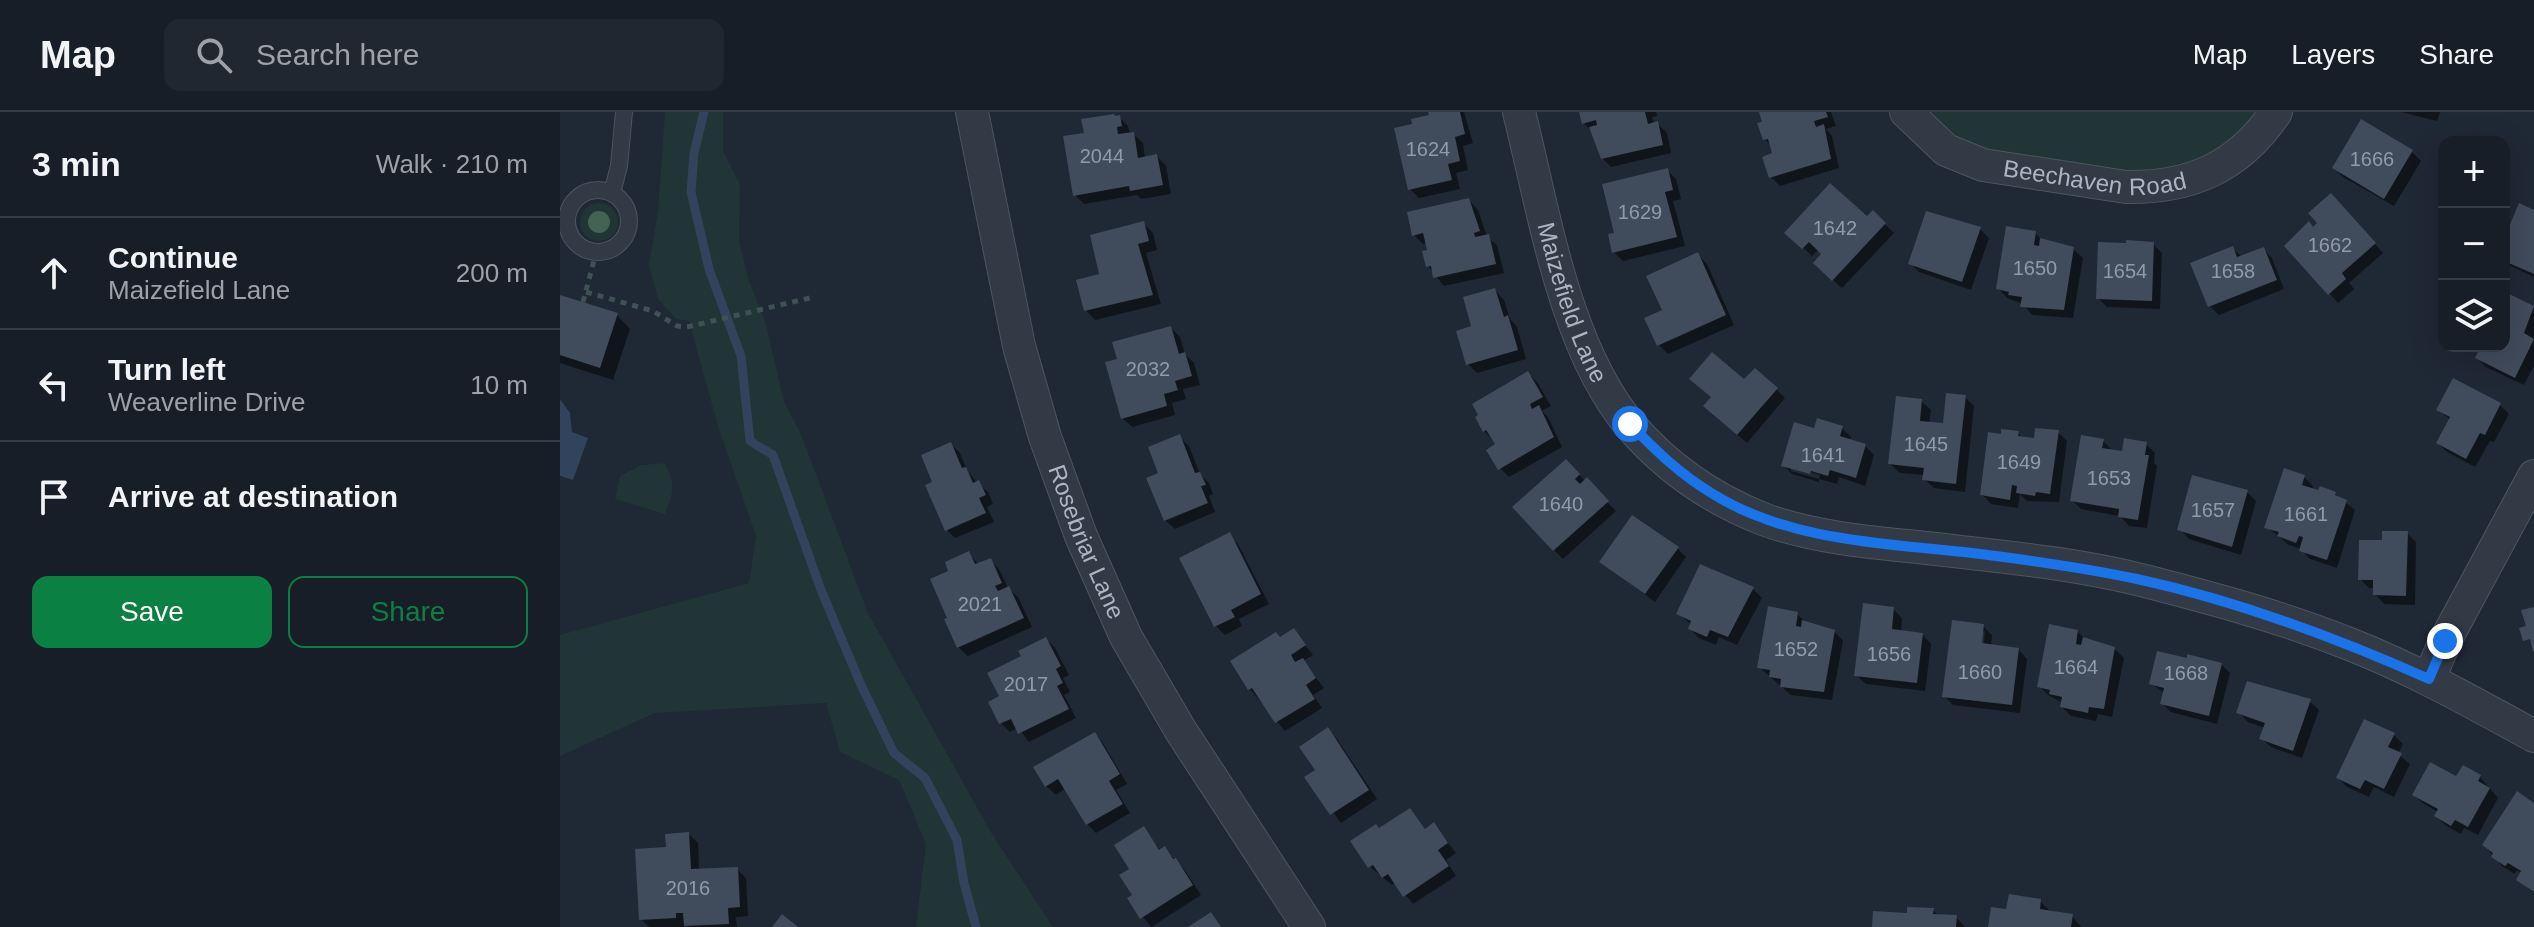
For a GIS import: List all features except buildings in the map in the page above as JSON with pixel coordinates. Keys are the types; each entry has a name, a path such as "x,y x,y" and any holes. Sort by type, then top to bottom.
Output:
{"street":[{"name":"Rosebriar Lane","path":"972,112 1019,346 1045,437 1081,536 1134,651 1181,731 1309,927"},
{"name":"Maizefield Lane","path":"1519,112 1575,327 1597,377 1630,424 1672,467 1715,496 1764,519 1817,534 2041,561 2155,584 2262,614 2351,645 2429,679 2534,736"},
{"name":"Beechaven Road","path":"1906,112 1946,150 1983,165 2126,187 2150,187 2202,177 2263,131 2276,112"},
{"path":"2429,679 2445,641 2534,476"}],"lane":[{"path":"612,193 619,166 624,112"},
{"path":"597,190 612,193 626,205 629,227 617,247 596,253 586,251 570,236 567,215 571,205 586,192 597,190"}],"path":[{"path":"583,302 596,253"},
{"path":"586,292 653,311 677,326 702,324 814,297"}],"shaded area":[{"path":"665,112 723,112 723,151 740,185 739,241 748,278 765,321 784,402 801,434 868,613 992,834 1053,927 916,927 926,844 899,780 840,752 826,703 655,713 560,756 560,635 749,583 756,536 718,426 689,321 676,319 658,299 649,265 658,211"},
{"path":"1923,112 2261,112 2234,140 2187,166 2133,174 1986,153 1954,139"},
{"path":"599,203 612,209 618,222 612,235 599,241 586,235 580,222 586,209"},
{"path":"665,463 672,488 665,514 615,499 620,476 641,465"}],"water":[{"path":"560,399 570,413 572,432 588,438 573,480 560,476"}],"waterway":[{"path":"704,112 694,153 691,192 709,269 741,356 750,441 773,455 821,590 894,753 925,778 957,840 976,927"}],"route":[{"path":"1630,424 1672,467 1715,496 1764,519 1817,534 2041,561 2140,580 2262,614 2351,645 2429,679 2445,641"}]}
